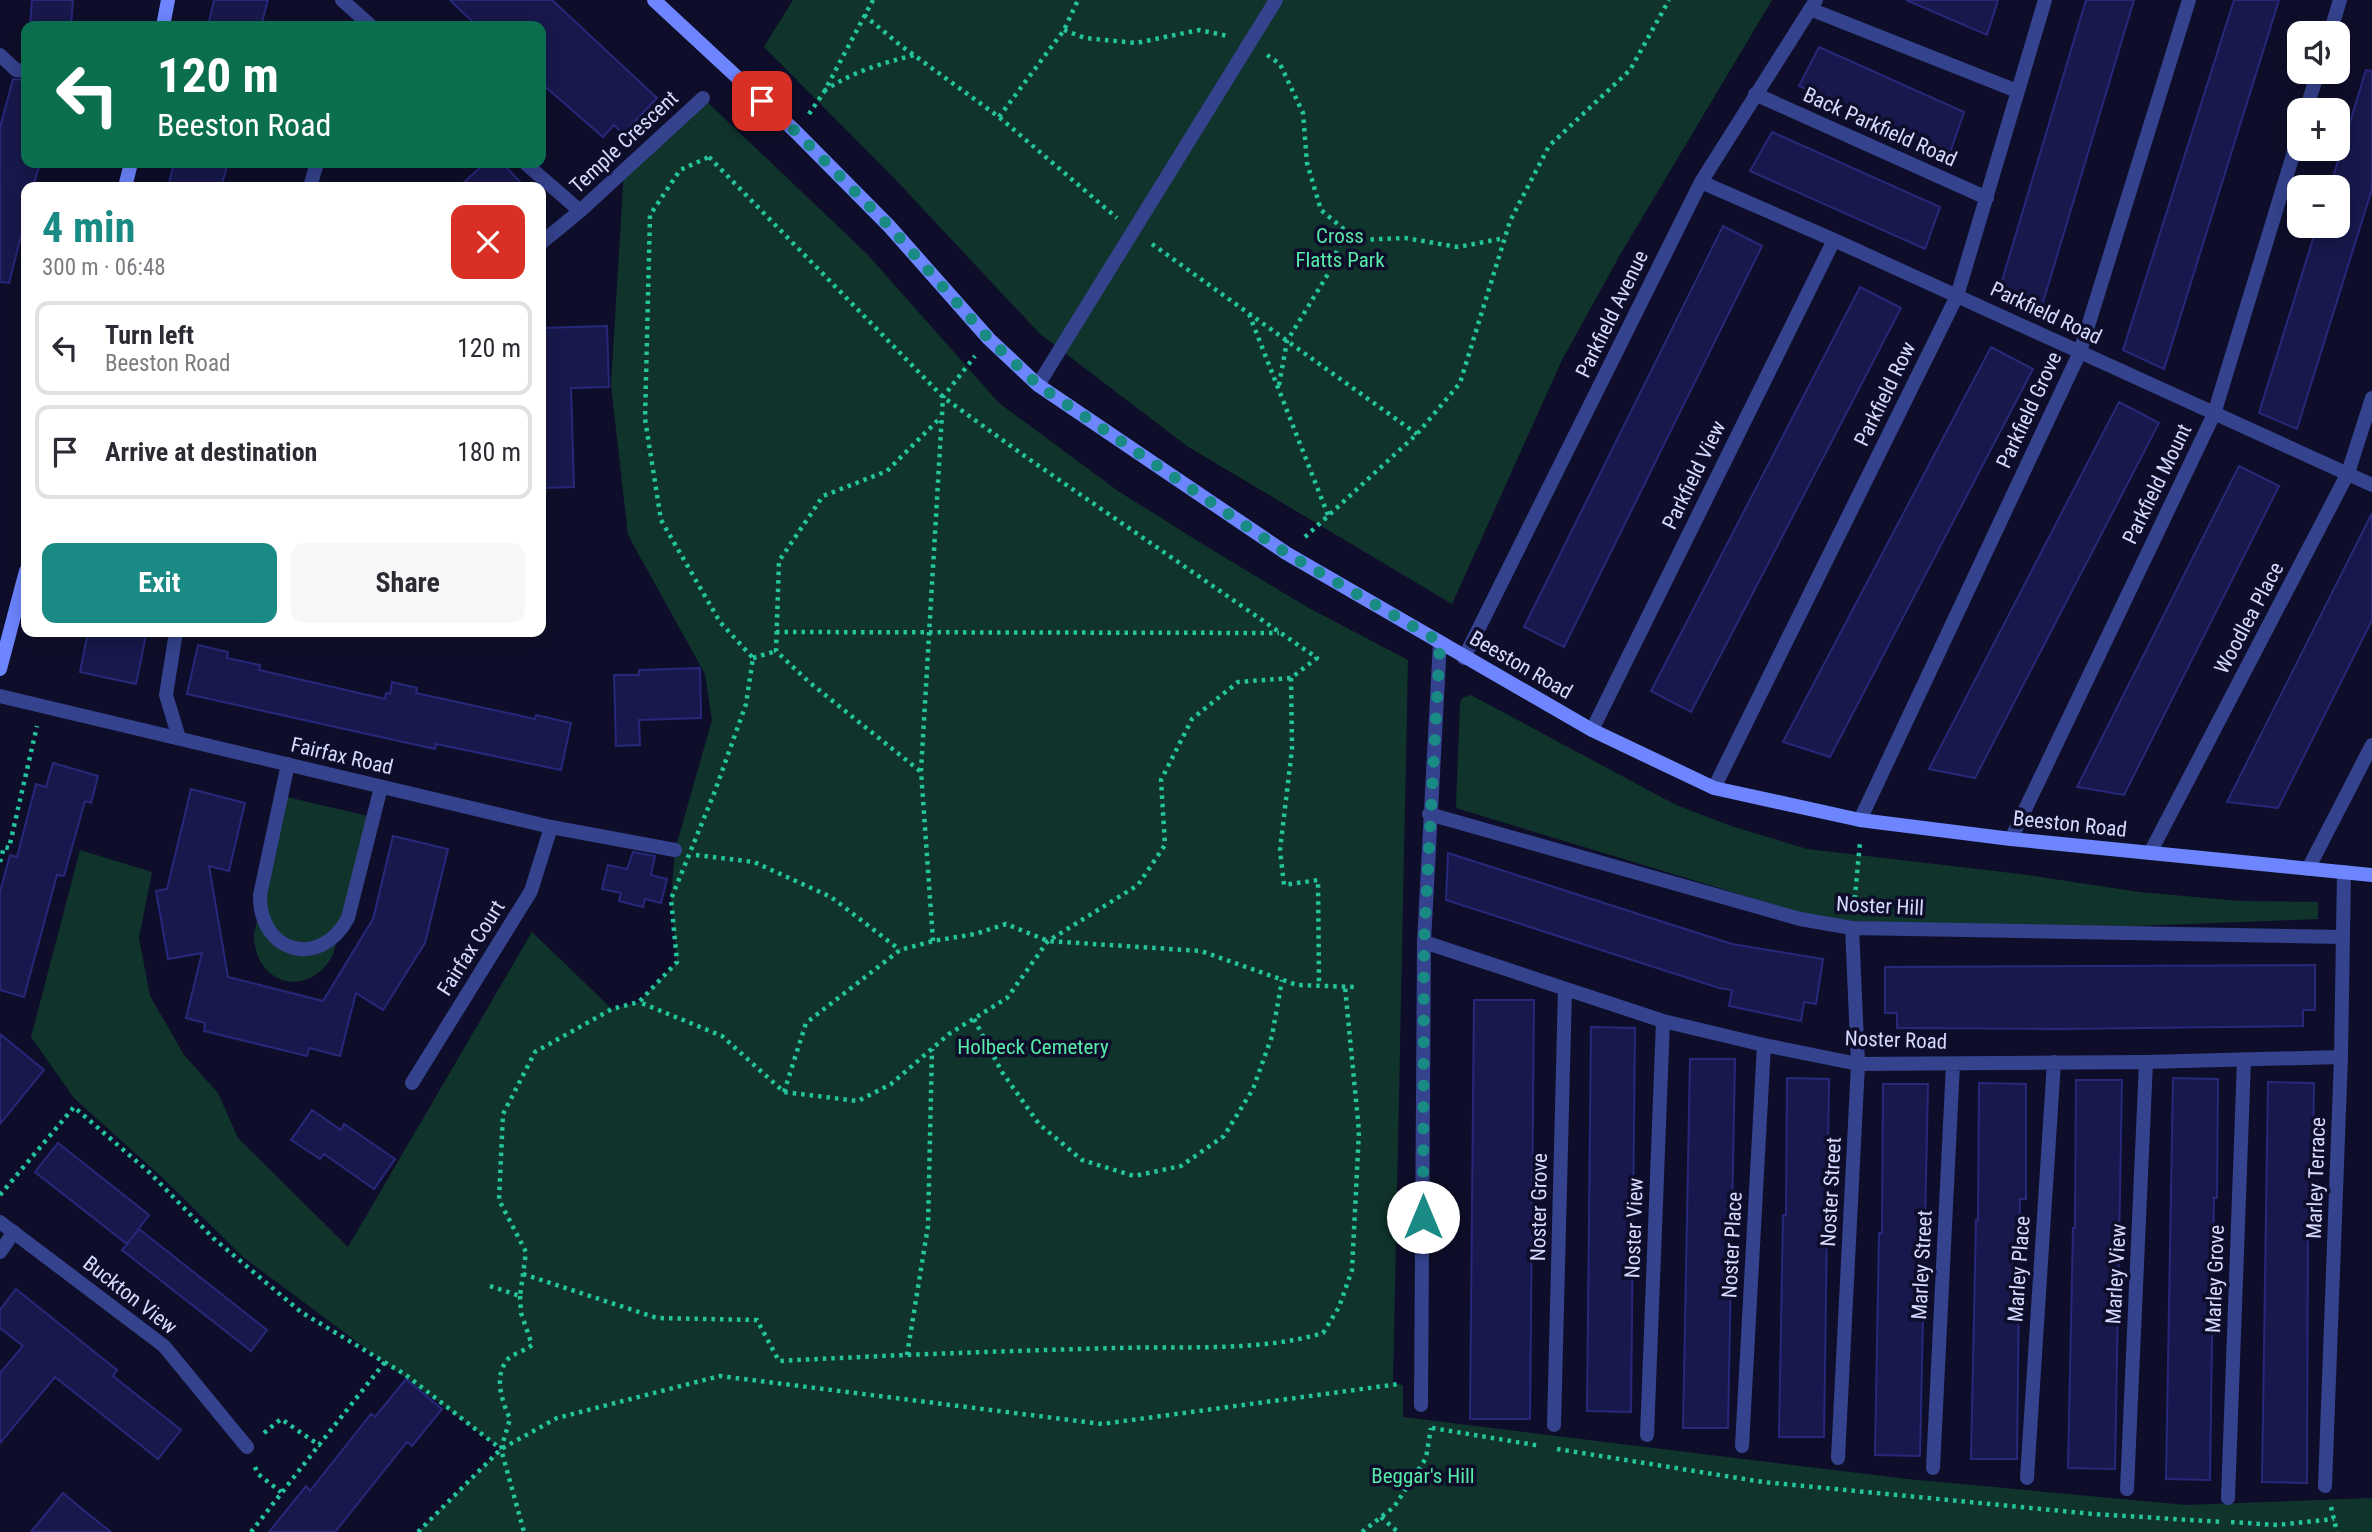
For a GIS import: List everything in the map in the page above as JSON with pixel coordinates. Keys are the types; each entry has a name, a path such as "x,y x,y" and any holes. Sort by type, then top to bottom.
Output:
{"street":[{"path":"164,21 168,0"},
{"path":"342,0 361,21"},
{"name":"Beeston Road","path":"654,0 796,132 889,226 989,339 1038,385 1286,553 1592,730 1714,788 1861,820 2011,839 2372,875"},
{"path":"1038,385 1276,0"},
{"name":"Parkfield Row","path":"1714,788 1957,296 2045,0"},
{"name":"Parkfield Grove","path":"1861,820 2080,352 2189,0"},
{"path":"2334,21 2340,0"},
{"path":"1813,4 2017,91"},
{"name":"Parkfield Avenue","path":"1464,658 1701,182 1813,4"},
{"path":"0,55 16,70 21,70"},
{"name":"Back Parkfield Road","path":"1755,94 1987,198"},
{"name":"Temple Crescent","path":"546,239 703,98"},
{"name":"Parkfield Mount","path":"2011,839 2214,414 2291,161"},
{"path":"531,168 580,211"},
{"name":"Parkfield Road","path":"1701,182 2372,485"},
{"name":"Parkfield View","path":"1592,730 1834,240"},
{"name":"Woodlea Place","path":"2150,853 2348,473 2372,398"},
{"path":"0,669 6,624 21,584"},
{"path":"175,637 166,695 179,738"},
{"path":"1421,1405 1424,942 1440,642"},
{"name":"Fairfax Road","path":"0,696 551,827 682,852"},
{"path":"2308,869 2372,745"},
{"path":"288,764 260,895 260,910 265,925 274,937 286,946 300,950 316,948 330,942 341,932 348,918 381,787"},
{"name":"Noster Hill","path":"1429,814 1800,919 1852,928 2343,937"},
{"name":"Fairfax Court","path":"412,1083 531,891 551,827"},
{"name":"Marley Terrace","path":"2325,1486 2341,1058 2344,872"},
{"name":"Noster Street","path":"1838,1458 1858,1063 1852,928"},
{"name":"Noster Road","path":"1424,942 1663,1021 1764,1045 1858,1063 2341,1058"},
{"name":"Noster Grove","path":"1554,1425 1565,989"},
{"name":"Noster View","path":"1647,1436 1663,1021"},
{"name":"Noster Place","path":"1742,1446 1764,1045"},
{"name":"Marley Grove","path":"2228,1498 2244,1060"},
{"name":"Marley Place","path":"2027,1478 2054,1062"},
{"name":"Marley View","path":"2127,1489 2146,1062"},
{"name":"Marley Street","path":"1933,1468 1953,1064"},
{"name":"Buckton View","path":"0,1222 164,1346 247,1447"},
{"path":"0,1252 14,1232"}],"path":[{"path":"796,132 824,92 873,0"},
{"path":"999,117 1064,30 1078,0"},
{"path":"1286,553 1417,434 1460,383 1510,221 1549,146 1630,69 1669,0"},
{"path":"1064,30 1085,38 1136,43 1199,30 1241,39 1280,64 1303,113 1307,163 1321,210 1357,240 1405,237 1458,247 1505,238"},
{"path":"824,92 840,80 877,64 915,55"},
{"path":"639,1002 722,1036 785,1092 858,1101 891,1084 949,1034 1007,998 1048,941 1138,885 1165,845 1161,780 1192,719 1238,682 1291,678 1318,658 943,397 709,157 680,170 650,215 645,419 661,520 720,622 753,658"},
{"path":"1278,388 1287,341 1328,274 1345,230"},
{"path":"1248,314 1328,515"},
{"path":"933,941 921,771 943,397 989,339"},
{"path":"921,771 809,682 776,650 779,561 823,496 887,471 942,416"},
{"path":"776,632 1282,633"},
{"path":"753,658 776,650"},
{"path":"524,1532 501,1449 510,1419 501,1399 501,1370 510,1357 522,1353 532,1345 521,1312 520,1296 526,1252 499,1200 503,1114 535,1052 612,1009 639,1002 677,962 671,899 682,852 715,792 746,704 753,658"},
{"path":"1291,678 1292,749 1280,850 1284,885 1318,880 1319,986"},
{"path":"0,862 4,847 9,848 41,706"},
{"path":"1852,928 1861,820"},
{"path":"682,852 754,862 831,897 900,950"},
{"path":"785,1092 806,1023 900,950 975,934 1006,924 1048,941 1201,951 1297,985 1354,987"},
{"path":"974,1018 1002,1072 1039,1124 1082,1160 1134,1176 1181,1166 1224,1136 1253,1089 1272,1036 1282,980"},
{"path":"523,1274 657,1318 757,1320 779,1361 1238,1345 1298,1340 1323,1333 1339,1307 1352,1270 1359,1131 1345,987"},
{"path":"906,1355 928,1226 932,1049"},
{"path":"0,1195 74,1107 150,1173 213,1238 301,1312 406,1375 501,1449"},
{"path":"490,1286 520,1296"},
{"path":"251,1532 385,1362"},
{"path":"418,1532 501,1449 557,1418 720,1376 1102,1424 1393,1384 1422,1383"},
{"path":"1362,1532 1394,1507 1426,1458 1432,1428 1421,1405"},
{"path":"281,1492 258,1474 247,1447 281,1419 319,1445"},
{"path":"1432,1428 1542,1446"},
{"path":"1556,1448 1763,1482 2092,1514 2277,1525 2334,1519"},
{"path":"1381,1517 1398,1532"}],"green space":[{"name":"Cross Flatts Park","path":"793,0 1772,0 1621,253 1562,360 1452,604 1187,446 1040,334 894,178 764,47"},
{"name":"Holbeck Cemetery","path":"703,98 867,254 999,403 1118,491 1307,607 1408,660 1393,1383 1403,1385 1403,1417 1907,1479 2186,1505 2372,1498 2372,1532 418,1532 501,1449 243,1257 166,1181 74,1098 31,1037 80,850 152,872 139,938 150,996 184,1055 218,1093 238,1138 348,1247 532,932 612,1009 639,1002 677,962 671,899 675,850 712,720 705,674 628,535 611,385 624,170"},
{"path":"1471,695 1676,805 1731,826 1807,849 2020,874 2139,892 2240,901 2318,902 2318,919 2107,927 1878,923 1798,912 1456,808 1460,703 1462,698"},
{"path":"287,797 368,816 333,955 322,969 310,978 297,982 272,975 263,965 256,951 254,934"}],"building":[{"path":"32,0 73,0 71,21 30,21"},
{"path":"214,0 268,0 262,21 209,21"},
{"path":"450,0 552,0 657,98 623,134 614,125 603,137 546,87 546,21 472,21"},
{"path":"1906,0 1998,0 1987,35"},
{"path":"2086,0 2134,0 2041,309 1998,294"},
{"path":"2234,0 2279,0 2164,369 2123,350"},
{"path":"1819,47 1964,112 1950,153 1799,86"},
{"path":"2366,70 2372,71 2372,189 2297,429 2259,413 2313,238 2350,238 2350,175 2334,175 2338,161 2350,161 2350,122"},
{"path":"13,79 21,80 21,168 39,168 34,182 21,182 21,236 9,283 0,282 0,128"},
{"path":"1772,132 1940,207 1925,249 1750,171"},
{"path":"173,168 227,168 222,182 169,182"},
{"path":"480,168 507,168 520,182 464,182"},
{"path":"1723,226 1762,246 1564,647 1524,627"},
{"path":"1860,287 1901,308 1691,712 1651,691"},
{"path":"607,326 609,387 571,388 574,487 546,488 546,328"},
{"path":"1991,347 2033,369 1830,757 1783,742"},
{"path":"2119,402 2159,423 1975,778 1929,769"},
{"path":"2239,466 2279,486 2124,795 2077,787"},
{"path":"2372,513 2372,620 2278,808 2227,802"},
{"path":"87,637 146,637 136,684 80,672"},
{"path":"198,645 228,652 227,658 260,665 259,670 385,699 386,693 390,694 392,682 417,688 416,693 535,719 536,715 571,723 561,770 436,744 435,749 187,694"},
{"path":"700,668 701,718 639,720 640,745 616,746 614,675 639,675 639,670"},
{"path":"53,763 98,776 91,803 85,801 64,876 57,875 24,997 0,990 0,892 10,855 17,857 36,784 46,787"},
{"path":"191,789 245,803 229,871 209,866 228,977 323,1001 373,919 393,836 448,849 425,943 383,1010 356,993 340,1056 309,1048 307,1056 204,1031 205,1023 186,1018 202,953 168,959 156,891 167,889"},
{"path":"633,852 655,856 651,875 667,879 661,903 645,899 643,907 619,901 621,893 602,889 608,865 627,869"},
{"path":"1448,853 1732,944 1823,959 1816,1004 1804,1002 1801,1021 1729,1006 1732,990 1446,900"},
{"path":"2315,965 2315,1010 2303,1010 2303,1026 1897,1028 1897,1013 1885,1013 1885,967"},
{"path":"1474,1000 1534,1000 1530,1419 1470,1419"},
{"path":"1591,1027 1635,1028 1631,1412 1587,1411"},
{"path":"0,1034 44,1070 0,1124"},
{"path":"1690,1059 1735,1059 1728,1428 1683,1428"},
{"path":"1787,1078 1829,1079 1824,1437 1779,1437"},
{"path":"2173,1078 2218,1079 2210,1480 2166,1479"},
{"path":"2076,1080 2122,1080 2115,1469 2068,1468"},
{"path":"2268,1082 2314,1083 2312,1208 2308,1208 2307,1483 2262,1482"},
{"path":"1979,1083 2026,1084 2026,1199 2020,1199 2017,1459 1971,1459"},
{"path":"1883,1084 1928,1084 1920,1456 1875,1455 1879,1233 1882,1233"},
{"path":"312,1110 341,1130 344,1124 395,1159 374,1189 324,1154 320,1159 291,1140"},
{"path":"58,1143 149,1215 127,1244 35,1172"},
{"path":"139,1229 267,1330 251,1351 122,1250"},
{"path":"16,1289 117,1370 113,1376 181,1430 158,1459 55,1377 0,1443 0,1373 23,1346 0,1328 0,1310"},
{"path":"406,1379 442,1409 412,1446 407,1442 335,1532 269,1532 306,1486 310,1491 371,1414 375,1417"},
{"path":"63,1493 82,1509 111,1532 31,1532"}],"route":[{"path":"762,101 889,226 989,339 1038,385 1286,553 1440,642 1424,942 1423,1217"}],"park label":[{"name":"Beggar's Hill","path":"1423,1476"}]}
